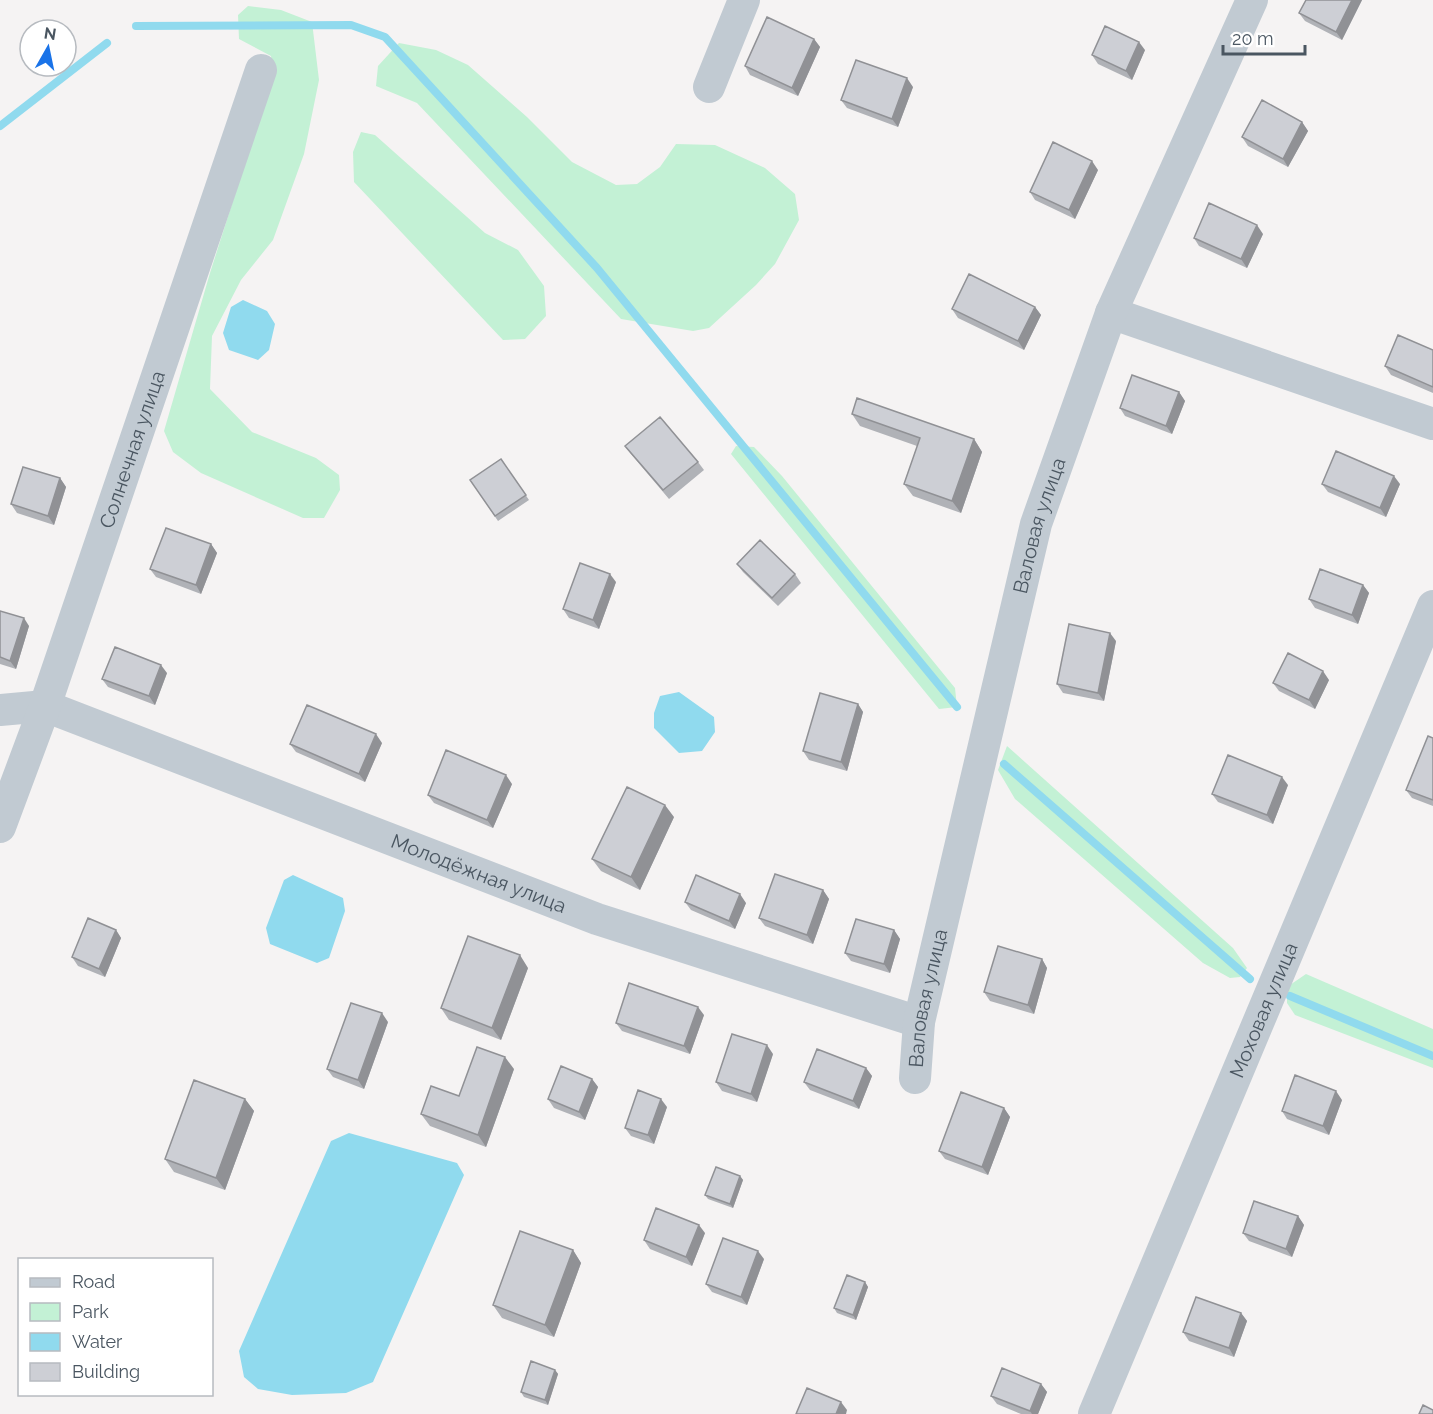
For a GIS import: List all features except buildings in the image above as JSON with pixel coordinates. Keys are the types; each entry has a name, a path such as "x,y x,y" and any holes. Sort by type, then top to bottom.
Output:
{"street":[{"path":"710,87 744,0"},
{"name":"Валовая улица","path":"915,1078 919,1022 1036,524 1111,313 1252,0"},
{"name":"Солнечная улица","path":"0,827 45,706 261,70"},
{"path":"1111,313 1433,424"},
{"name":"Моховая улица","path":"1094,1414 1433,606"},
{"path":"0,710 45,706"},
{"name":"Молодёжная улица","path":"45,706 586,915 919,1022"}],"green space":[{"path":"248,6 281,10 312,22 319,80 304,154 273,240 241,280 212,336 210,389 252,432 316,458 339,475 340,490 324,518 303,518 201,473 173,452 164,431 210,273 273,75 271,56 239,39 238,15"},
{"path":"399,43 436,50 468,65 527,117 572,162 616,185 637,184 660,167 676,144 715,145 765,168 795,194 799,220 775,264 756,285 709,328 693,331 621,319 417,103 376,86 378,66"},
{"path":"361,132 375,135 485,233 518,250 544,286 546,316 525,339 503,340 354,182 353,152"},
{"path":"736,446 754,447 782,476 955,688 957,707 939,709 731,454"},
{"path":"1007,746 1233,948 1247,968 1240,977 1230,978 1203,963 1015,799 998,770"},
{"path":"1306,974 1433,1029 1433,1068 1295,1015 1287,1003 1287,987"}],"water":[{"path":"243,300 267,311 275,324 269,350 258,360 229,350 223,333 231,307"},
{"path":"679,692 714,717 715,732 702,751 679,753 654,728 654,713 660,696"},
{"path":"293,875 343,898 345,911 329,958 317,963 270,944 266,928 284,880"},
{"path":"349,1133 457,1163 464,1175 373,1382 346,1393 292,1395 258,1389 244,1377 239,1351 331,1141"}],"waterway":[{"path":"136,26 351,25 385,37 597,268 957,707"},
{"path":"0,126 107,43"},
{"path":"1004,764 1250,979"},
{"path":"1290,996 1433,1056"}]}
